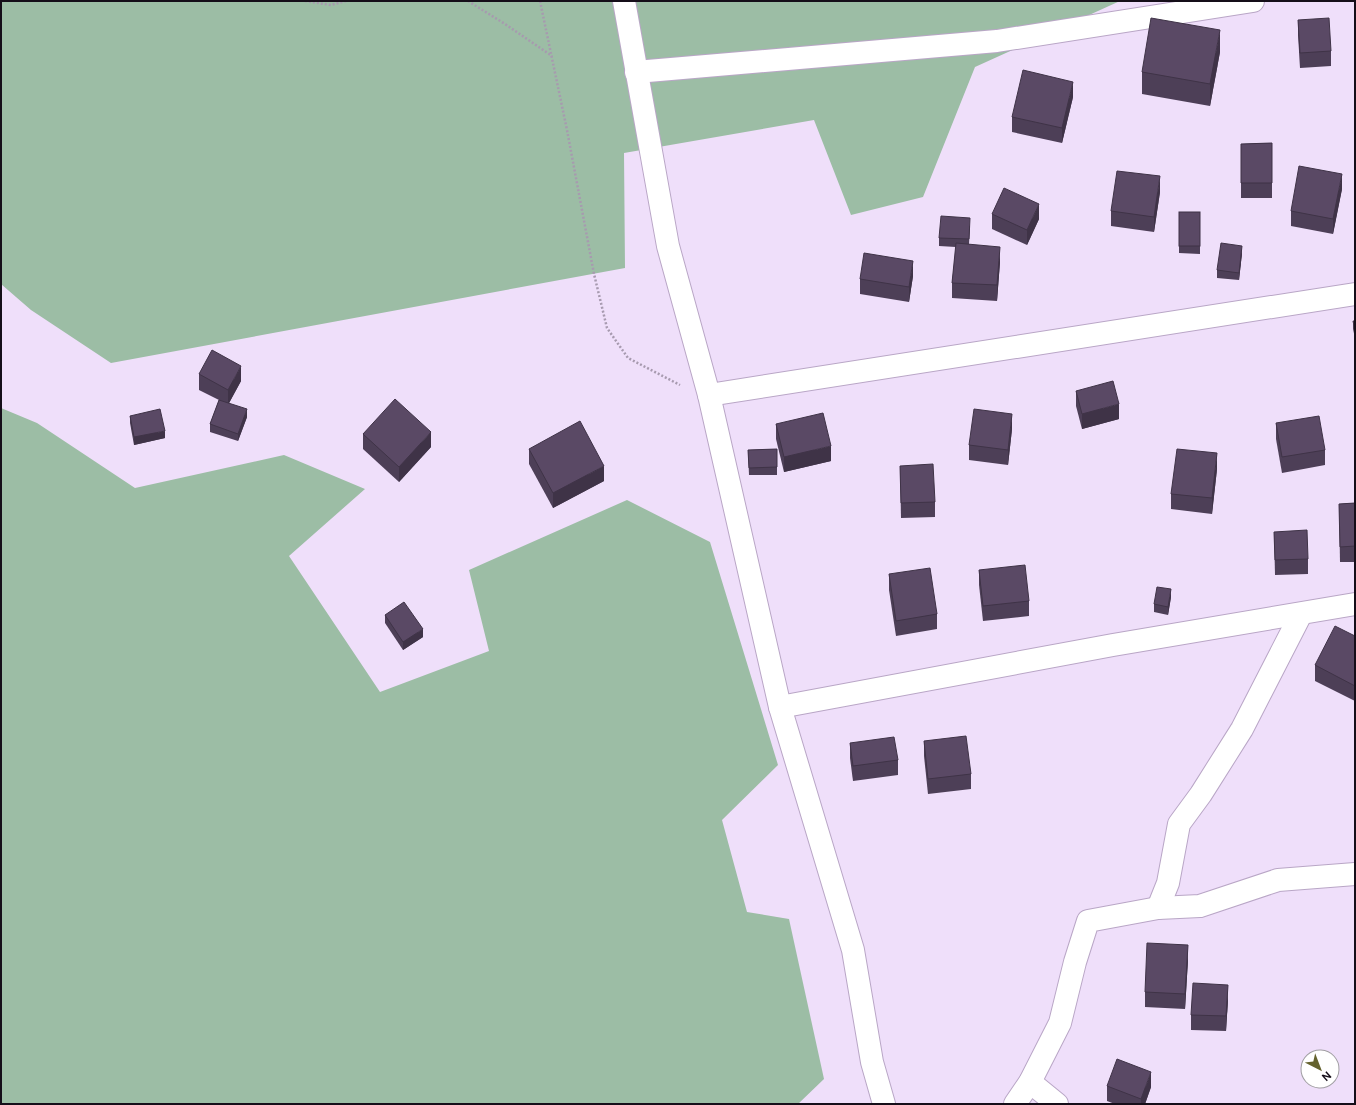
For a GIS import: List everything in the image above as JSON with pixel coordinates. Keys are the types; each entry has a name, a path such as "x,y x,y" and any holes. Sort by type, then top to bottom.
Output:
{"street":[{"path":"624,1 668,246 709,395 780,707 853,950 872,1062 884,1104"},
{"path":"636,72 997,40 1253,1"},
{"path":"709,395 1355,294"},
{"path":"780,707 1113,645 1355,604"},
{"path":"1158,908 1168,883 1179,824 1201,794 1242,729 1300,614"},
{"path":"1015,1104 1030,1082 1060,1023 1075,962 1088,921 1158,908 1200,906 1278,880 1355,874"},
{"path":"1030,1082 1057,1104"}],"path":[{"path":"305,1 331,5 346,1"},
{"path":"468,1 552,56"},
{"path":"540,1 594,274 607,328 628,358 673,382 709,395"}],"green space":[{"path":"1,1 1120,1 975,67 923,197 851,215 814,120 624,153 625,268 111,363 31,310 1,284"},
{"path":"1,408 37,423 135,488 284,455 365,489 289,556 380,692 489,651 469,570 627,500 710,542 778,765 722,820 747,912 789,919 824,1079 798,1104 1,1104"}],"building":[{"path":"1151,18 1220,30 1210,84 1142,72"},
{"path":"1329,18 1331,51 1300,53 1298,20"},
{"path":"1023,70 1073,82 1062,128 1012,117"},
{"path":"1272,143 1272,183 1241,183 1241,144"},
{"path":"1299,166 1342,174 1333,219 1291,211"},
{"path":"1117,171 1160,176 1154,217 1111,211"},
{"path":"1004,188 1039,204 1027,230 992,214"},
{"path":"1179,212 1200,212 1200,246 1179,246"},
{"path":"941,216 970,218 969,239 939,238"},
{"path":"956,243 1000,247 997,285 952,283"},
{"path":"1221,243 1242,246 1239,273 1217,270"},
{"path":"864,253 913,261 909,287 860,279"},
{"path":"212,350 241,366 228,390 199,374"},
{"path":"1113,381 1119,404 1082,414 1076,391"},
{"path":"395,399 431,432 399,467 363,434"},
{"path":"219,400 247,409 238,434 210,424"},
{"path":"160,409 165,431 134,437 130,416"},
{"path":"974,409 1012,414 1008,450 969,445"},
{"path":"823,413 831,446 784,457 776,424"},
{"path":"1319,416 1325,450 1282,457 1276,423"},
{"path":"580,421 604,466 553,493 529,449"},
{"path":"777,449 777,467 749,468 748,450"},
{"path":"1177,449 1217,453 1212,498 1171,494"},
{"path":"933,464 935,502 901,503 900,466"},
{"path":"1355,503 1355,546 1340,547 1339,504"},
{"path":"1307,530 1308,559 1275,560 1274,532"},
{"path":"1025,565 1029,601 983,606 979,570"},
{"path":"930,568 937,614 896,621 889,574"},
{"path":"1157,587 1171,589 1168,607 1154,604"},
{"path":"404,602 423,629 403,642 385,615"},
{"path":"1335,626 1355,636 1355,686 1315,665"},
{"path":"966,736 971,774 928,779 924,741"},
{"path":"894,737 898,760 853,766 850,743"},
{"path":"1147,943 1188,945 1185,994 1145,992"},
{"path":"1193,983 1228,985 1226,1016 1191,1015"},
{"path":"1117,1059 1151,1072 1141,1099 1107,1086"}]}
